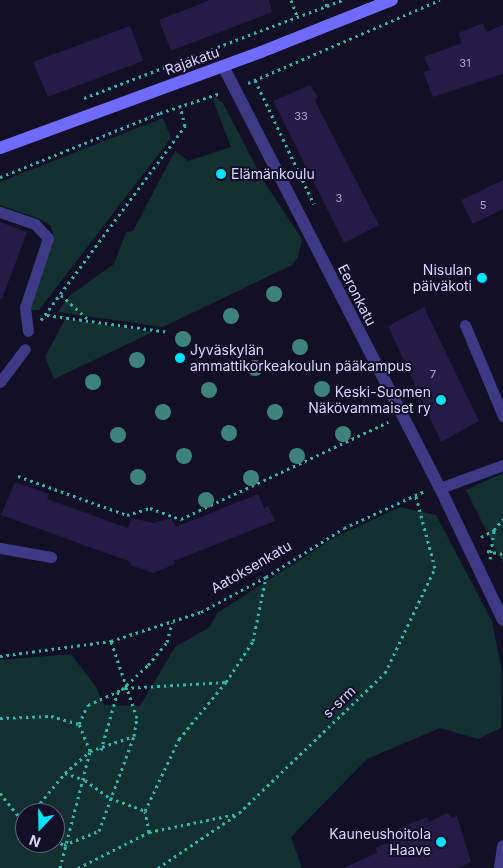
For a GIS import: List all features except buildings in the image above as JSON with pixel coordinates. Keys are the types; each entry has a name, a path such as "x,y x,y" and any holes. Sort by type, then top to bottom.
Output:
{"main road":[{"name":"Rajakatu","path":"0,148 222,66 392,0"}],"street":[{"name":"Eeronkatu","path":"222,66 440,488 503,620"},
{"path":"500,868 503,846"}],"lane":[{"path":"0,212 35,224 48,238 26,308 28,331"},
{"path":"464,325 503,416"},
{"path":"0,382 25,349"},
{"path":"440,488 503,465"},
{"path":"0,548 51,557"}],"path":[{"path":"292,0 298,16"},
{"path":"327,6 342,0"},
{"path":"82,99 254,33"},
{"path":"28,331 46,316 185,126 180,106"},
{"path":"62,295 90,320"},
{"path":"46,316 90,320 169,332"},
{"path":"18,476 127,515 150,508 181,519 403,416"},
{"name":"Aatoksenkatu","path":"0,656 110,641 201,612 266,577 344,528 415,493 440,488"},
{"name":"s-srm","path":"158,868 239,814 385,673 435,568 415,493"},
{"path":"477,539 494,530 503,519"},
{"path":"489,562 493,552 494,530"},
{"path":"483,550 503,554"},
{"path":"149,832 145,811 179,739 226,682 253,641 266,577"},
{"path":"101,750 113,703 166,642 172,622"},
{"path":"65,845 99,832 134,736 137,718 110,641"},
{"path":"65,842 85,780 90,751 79,724 88,705 125,688 226,682"},
{"path":"0,718 51,716 79,724"},
{"path":"40,803 65,773 90,751 101,750 134,736"},
{"path":"65,773 85,780 110,798 145,811"},
{"path":"0,793 15,811"},
{"path":"78,868 149,832 239,814"},
{"path":"60,868 63,853"}],"green space":[{"path":"215,97 223,103 263,180 302,239 298,257 292,265 163,327 58,312 69,296 114,264 126,232 133,231 175,151 188,161 231,147 213,100"},
{"path":"163,118 171,138 39,310 29,308 54,238 51,226 40,219 0,205 0,182"},
{"path":"65,319 153,332 54,379 45,357"},
{"path":"503,473 503,564 466,490"},
{"path":"400,507 436,515 492,621 502,672 501,728 478,739 440,728 367,759 291,837 302,868 0,868 0,660 71,654 96,687 104,705 140,706 175,647 210,627 217,613 336,537"}],"place":[{"name":"Elämänkoulu","path":"221,174"},
{"name":"Nisulan päiväkoti","path":"482,278"},
{"name":"Jyväskylän ammattikorkeakoulun pääkampus","path":"180,358"},
{"name":"Keski-Suomen Näkövammaiset ry","path":"441,400"},
{"name":"Kauneushoitola Haave","path":"441,842"}]}
